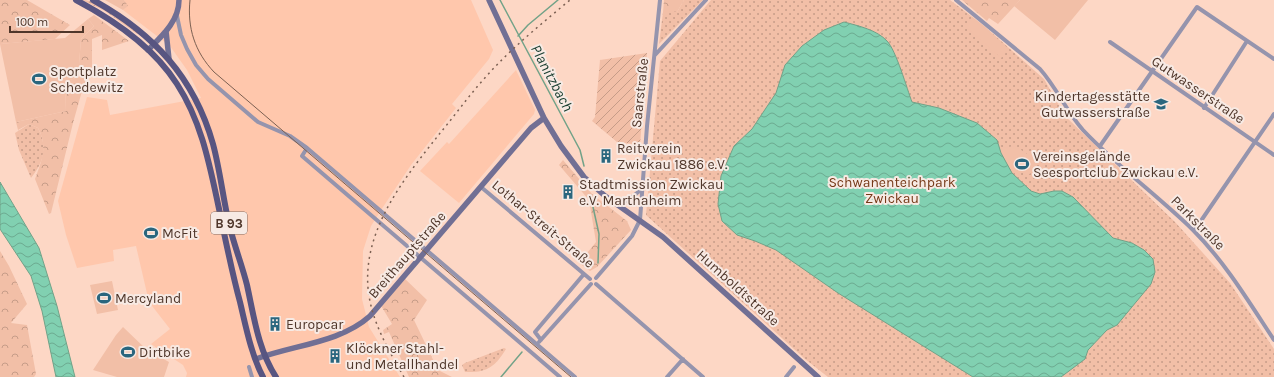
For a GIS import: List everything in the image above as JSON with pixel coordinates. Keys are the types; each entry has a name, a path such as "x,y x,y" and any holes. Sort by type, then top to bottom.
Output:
{"main road":[{"name":"B 93","path":"76,0 113,22 148,50 177,84 202,136 233,274 262,377"},
{"name":"B 93","path":"93,0 123,17 154,43 169,59 192,92 213,144 230,225 265,356 276,377"},
{"path":"148,50 166,31 177,16 179,0"},
{"name":"Humboldtstraße","path":"489,0 544,118 578,169 594,187 612,202 663,237 818,377"},
{"path":"166,31 169,59"},
{"name":"Breithauptstraße","path":"256,359 346,333 360,325 370,316 531,128 544,118"}],"street":[{"name":"Saarstraße","path":"596,278 632,236 640,220 647,126 660,0"},
{"path":"655,55 706,0"},
{"name":"Parkstraße","path":"956,0 1040,69 1049,80 1065,108 1100,146 1194,231 1223,265 1274,340"},
{"path":"1100,146 1197,7 1274,60"},
{"path":"177,16 181,35 187,49 196,65 208,79 258,122 290,136 307,148 575,377"},
{"path":"1204,108 1247,41"},
{"name":"Gutwasserstraße","path":"1110,42 1274,155"},
{"path":"1194,231 1274,114"},
{"path":"307,148 302,156 370,215 421,256 560,377"},
{"name":"Lothar-Streit-Straße","path":"481,187 590,279"},
{"path":"612,202 627,201 643,188"},
{"path":"541,340 535,332 584,274"},
{"path":"538,344 591,284 596,284 596,278 590,279 591,284"},
{"name":"Lothar-Streit-Straße","path":"596,284 703,377"},
{"path":"667,377 682,360"},
{"path":"249,366 252,377"},
{"path":"786,377 794,367"}],"shaded area":[{"path":"124,0 471,0 493,50 489,59 452,104 456,108 411,165 383,207 371,226 363,251 362,299 369,327 400,377 186,377 187,373 183,365 151,344 170,329 149,302 136,246 113,250 114,261 77,268 66,235 58,201 87,97 107,100 110,115 201,98 187,70 170,46 123,10 127,6"},
{"path":"516,70 535,110 534,114 459,203 420,171 447,142 449,144"}],"green space":[{"path":"0,0 27,0 70,25 55,39 0,44"},
{"path":"82,0 89,1 103,7 138,32 137,34 105,11"},
{"path":"105,0 124,0 128,6 123,10"},
{"path":"664,0 684,0 677,12 663,12"},
{"path":"684,0 703,0 659,44 663,12 677,12"},
{"name":"Schwanenteichpark Zwickau","path":"711,0 950,0 983,25 1044,79 1065,116 1175,222 1230,283 1274,349 1274,377 828,377 805,359 646,215 660,61"},
{"path":"962,0 1020,0 998,24 989,18 987,21"},
{"path":"1020,0 1088,0 1055,40 1014,6"},
{"path":"94,15 129,41 102,50 102,35 92,39 92,72 82,91 51,213 49,214 35,179 43,153 43,141 41,135 38,128 29,124 18,130 16,122 66,111 65,82 78,77 81,39 94,26 88,19"},
{"path":"972,17 1009,49 1001,58 965,26"},
{"path":"88,19 94,26 81,39 78,77 65,82 66,111 16,122 0,44 65,38"},
{"path":"647,53 640,145 617,142 592,121 595,117 600,60"},
{"path":"29,124 38,128 44,148 42,160 31,178 19,150 15,133"},
{"name":"Vereinsgelände Seesportclub Zwickau e.V.","path":"1015,146 1029,155 1032,152 1041,158 1030,174 1010,169 1001,153 1002,148"},
{"path":"563,160 592,194 627,221 631,230 597,267 590,271 579,263 596,242 589,200 559,165"},
{"path":"0,251 9,266 27,304 11,323 27,325 36,374 34,377 0,377"},
{"path":"403,277 427,300 414,320 438,370 452,377 409,377 389,332 384,334 383,330 392,324 380,304"},
{"name":"Mercyland","path":"112,281 118,310 97,314 90,285"},
{"name":"Dirtbike","path":"123,327 147,350 169,362 164,377 117,377 93,370"},
{"path":"504,348 506,349 502,355 490,368 473,372 465,372 462,365 465,363"}],"water":[{"path":"844,22 873,31 887,41 898,61 912,102 939,108 977,123 997,140 1001,153 1012,173 1031,191 1040,194 1062,191 1073,197 1113,238 1132,243 1144,250 1153,259 1155,272 1151,284 1117,325 1107,330 1088,350 1085,359 1061,377 973,377 838,293 776,250 737,235 722,221 718,204 721,176 734,146 752,129 776,93 785,65 802,46 824,30"},
{"path":"0,182 39,248 57,306 75,377 56,377 42,311 31,276 0,229"}],"waterway":[{"name":"Planitzbach","path":"500,0 580,150 584,166"},
{"path":"518,36 528,25 558,0"},
{"name":"Planitzbach","path":"591,198 599,234 598,263"},
{"name":"Planitzbach","path":"501,377 522,352"}],"tram line":[{"path":"190,0 189,10 191,30 197,48 214,72 571,377"}],"railway":[{"path":"404,377 376,323 368,288 368,266 372,244 380,224 401,185 414,166 477,86 514,48 570,0"}],"place":[{"name":"Sportplatz Schedewitz","path":"39,79"},
{"name":"Kindertagesstätte Gutwasserstraße","path":"1161,104"},
{"name":"Reitverein Zwickau 1886 e.V.","path":"606,156"},
{"name":"Vereinsgelände Seesportclub Zwickau e.V.","path":"1022,164"},
{"name":"Stadtmission Zwickau e.V. Marthaheim","path":"568,192"},
{"name":"McFit","path":"151,233"},
{"name":"Mercyland","path":"104,298"},
{"name":"Europcar","path":"275,324"},
{"name":"Dirtbike","path":"128,352"},
{"name":"Klöckner Stahl- und Metallhandel","path":"335,356"}]}
